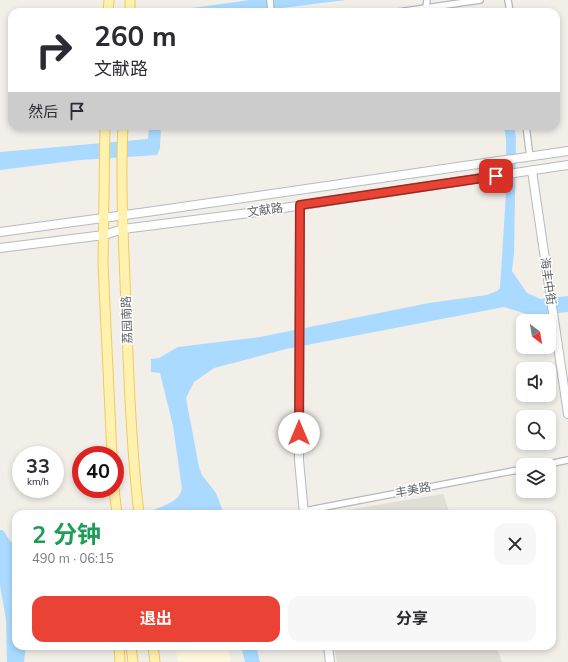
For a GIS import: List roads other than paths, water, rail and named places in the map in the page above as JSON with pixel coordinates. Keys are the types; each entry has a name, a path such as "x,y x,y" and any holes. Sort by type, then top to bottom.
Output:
{"main road":[{"name":"荔园南路","path":"105,130 104,270 112,446"},
{"name":"荔园南路","path":"123,130 121,168 122,215 129,365 139,510"},
{"path":"0,232 568,151"},
{"name":"文献路","path":"0,248 568,165"},
{"name":"海丰中街","path":"532,170 568,414"},
{"path":"300,205 299,460 304,510"},
{"path":"115,498 117,510"},
{"path":"119,650 120,662"},
{"path":"132,650 133,662"},
{"path":"153,650 154,662"},
{"path":"328,650 330,662"}],"street":[{"path":"427,0 426,8 478,0"},
{"path":"527,130 530,157"},
{"path":"556,462 568,460"},
{"name":"丰美路","path":"319,510 516,470"}],"water":[{"path":"250,0 346,0 283,8 192,8"},
{"path":"149,130 161,130 160,148 157,155 80,160 0,170 0,152 148,139"},
{"path":"505,130 515,130 516,138 514,253 512,271 527,293 541,299 568,296 568,312 527,314 504,307 286,349 214,368 194,382 186,398 199,467 202,475 216,493 222,510 153,510 176,499 182,489 173,426 160,373 151,372 151,359 159,358 178,347 260,337 429,303 487,295 497,291 500,288 506,193 506,140"},
{"path":"0,530 3,530 12,543 12,650 26,650 24,662 7,662 6,620 0,585"},
{"path":"242,650 257,650 260,662 245,662"}]}
